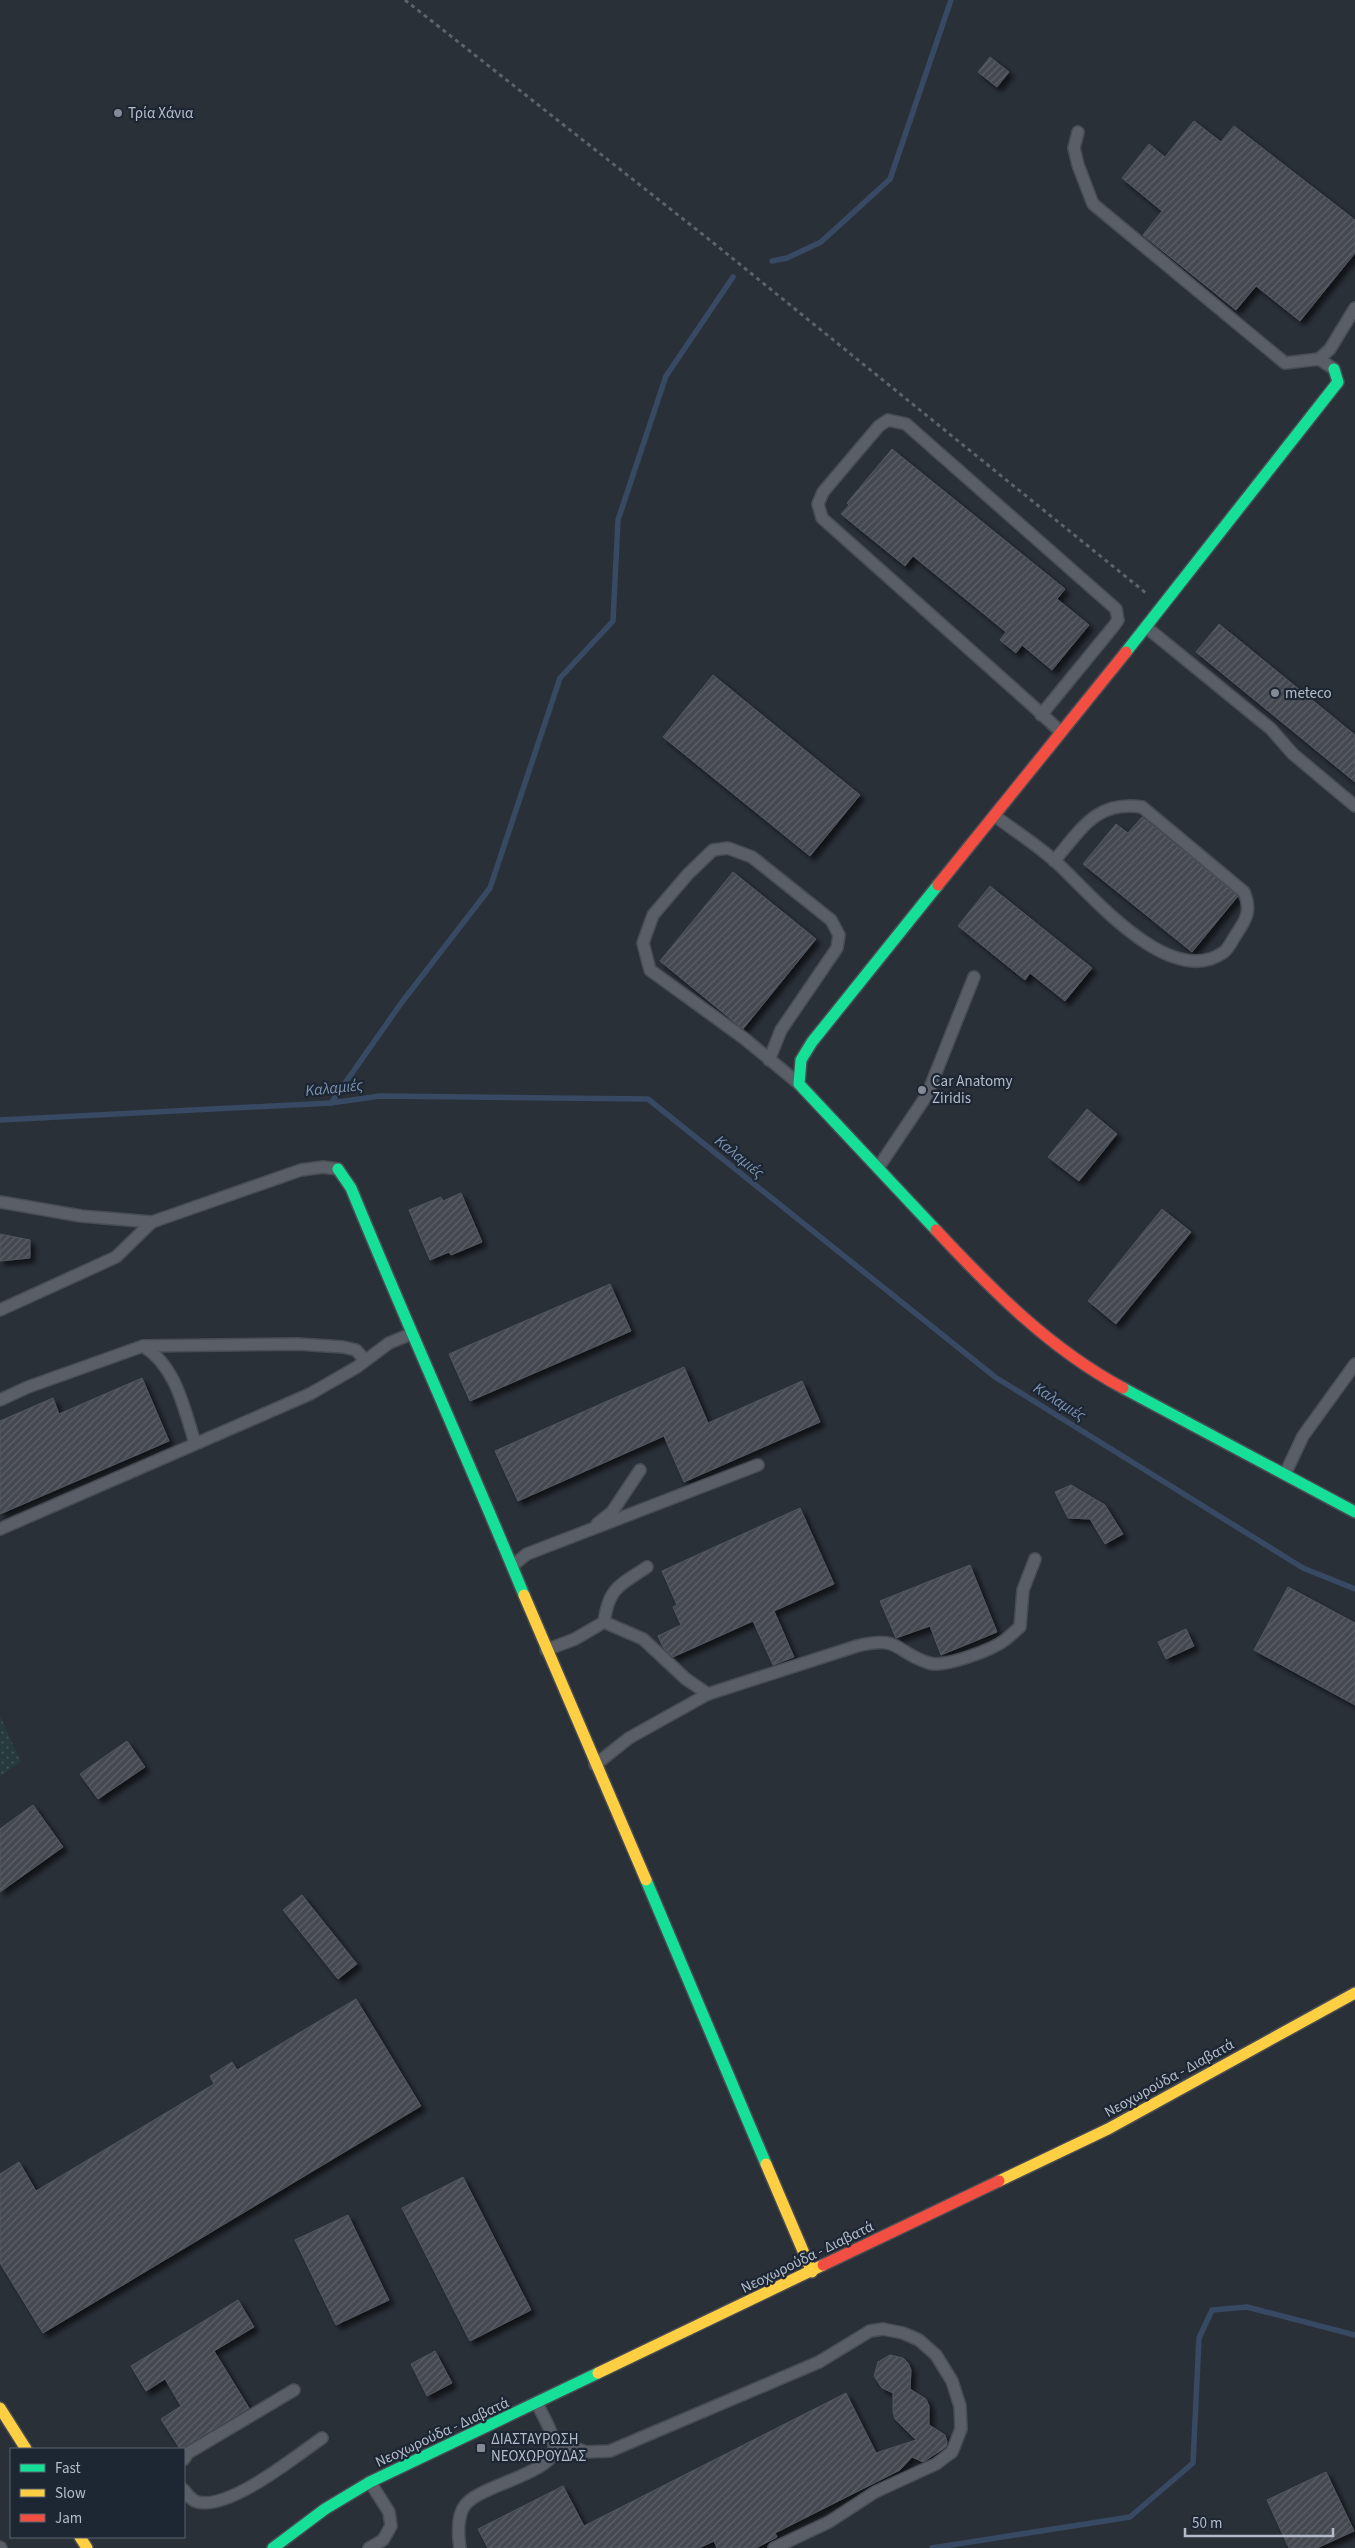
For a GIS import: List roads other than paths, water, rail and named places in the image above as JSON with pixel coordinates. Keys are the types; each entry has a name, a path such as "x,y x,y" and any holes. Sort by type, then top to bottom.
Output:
{"street":[{"path":"1334,369 1338,382 1146,627 812,1042 801,1060 799,1084 996,1294 1062,1349 1113,1382 1355,1512"},
{"path":"338,1169 351,1188 410,1334 459,1438 546,1650 665,1924 812,2272"},
{"name":"Νεοχωρούδα - Διαβατά","path":"273,2548 325,2509 370,2482 1108,2129 1355,1993"},
{"path":"1,2412 25,2448"}],"lane":[{"path":"1078,132 1074,148 1078,165 1093,204 1285,363 1319,359 1330,349 1355,308"},
{"path":"1319,359 1334,369"},
{"path":"1041,715 1113,628 1118,620 1116,610 906,424 888,420 879,426 823,492 818,504 822,518 1041,715 1061,732"},
{"path":"1146,627 1271,730 1293,754 1355,806"},
{"path":"995,816 1054,861 1127,931 1158,951 1188,960 1209,958 1225,951 1248,916 1249,904 1244,892 1142,807 1124,804 1104,810 1090,818 1054,861"},
{"path":"769,1060 781,1030 837,948 839,935 831,920 752,857 728,848 713,850 688,874 653,915 643,943 650,970 746,1039 769,1060 799,1084"},
{"path":"878,1168 927,1095 974,977"},
{"path":"0,1202 80,1216 152,1222 301,1170 323,1167 338,1169"},
{"path":"0,1310 116,1257 152,1222"},
{"path":"0,1529 310,1394 389,1343 410,1334"},
{"path":"0,1400 28,1387 143,1346 298,1344 343,1347 356,1350 364,1359"},
{"path":"143,1346 158,1354 175,1384 195,1443"},
{"path":"1285,1475 1303,1436 1355,1364"},
{"path":"511,1567 527,1554 758,1465"},
{"path":"590,1530 612,1512 640,1470"},
{"path":"595,1765 629,1738 708,1694 756,1677 878,1641 892,1643 929,1664 948,1664 1004,1641 1020,1627 1023,1590 1035,1559"},
{"path":"604,1622 606,1604 613,1590 647,1567"},
{"path":"604,1622 643,1639 686,1679 708,1694"},
{"path":"546,1650 575,1639 604,1622"},
{"path":"554,2440 586,2452 610,2450 819,2362 870,2331 883,2329 903,2333 920,2340 936,2355 952,2381 960,2406 961,2429 952,2452 936,2464 875,2492 829,2522 774,2548"},
{"path":"185,2457 188,2453 294,2390"},
{"path":"460,2548 460,2518 465,2504 479,2494 546,2463 554,2452 554,2440 537,2403"},
{"path":"185,2491 190,2498 199,2502 215,2502 238,2495 322,2438"},
{"path":"370,2482 389,2512 391,2526 383,2540 370,2548"}],"waterway":[{"path":"772,261 787,258 821,242 890,179 951,0"},
{"path":"331,1103 402,1002 490,888 560,678 613,621 618,520 666,376 733,277"},
{"name":"Καλαμιές","path":"0,1120 331,1103 380,1096 648,1099 995,1377 1303,1568 1355,1589"},
{"path":"932,2548 1130,2517 1193,2463 1199,2338 1212,2310 1247,2307 1355,2335"}],"place":[{"name":"Τρία Χάνια","path":"118,113"},
{"name":"meteco","path":"1275,693"},
{"name":"Car Anatomy Ziridis","path":"922,1090"},
{"name":"ΔΙΑΣΤΑΥΡΩΣΗ ΝΕΟΧΩΡΟΥΔΑΣ","path":"481,2448"}]}
